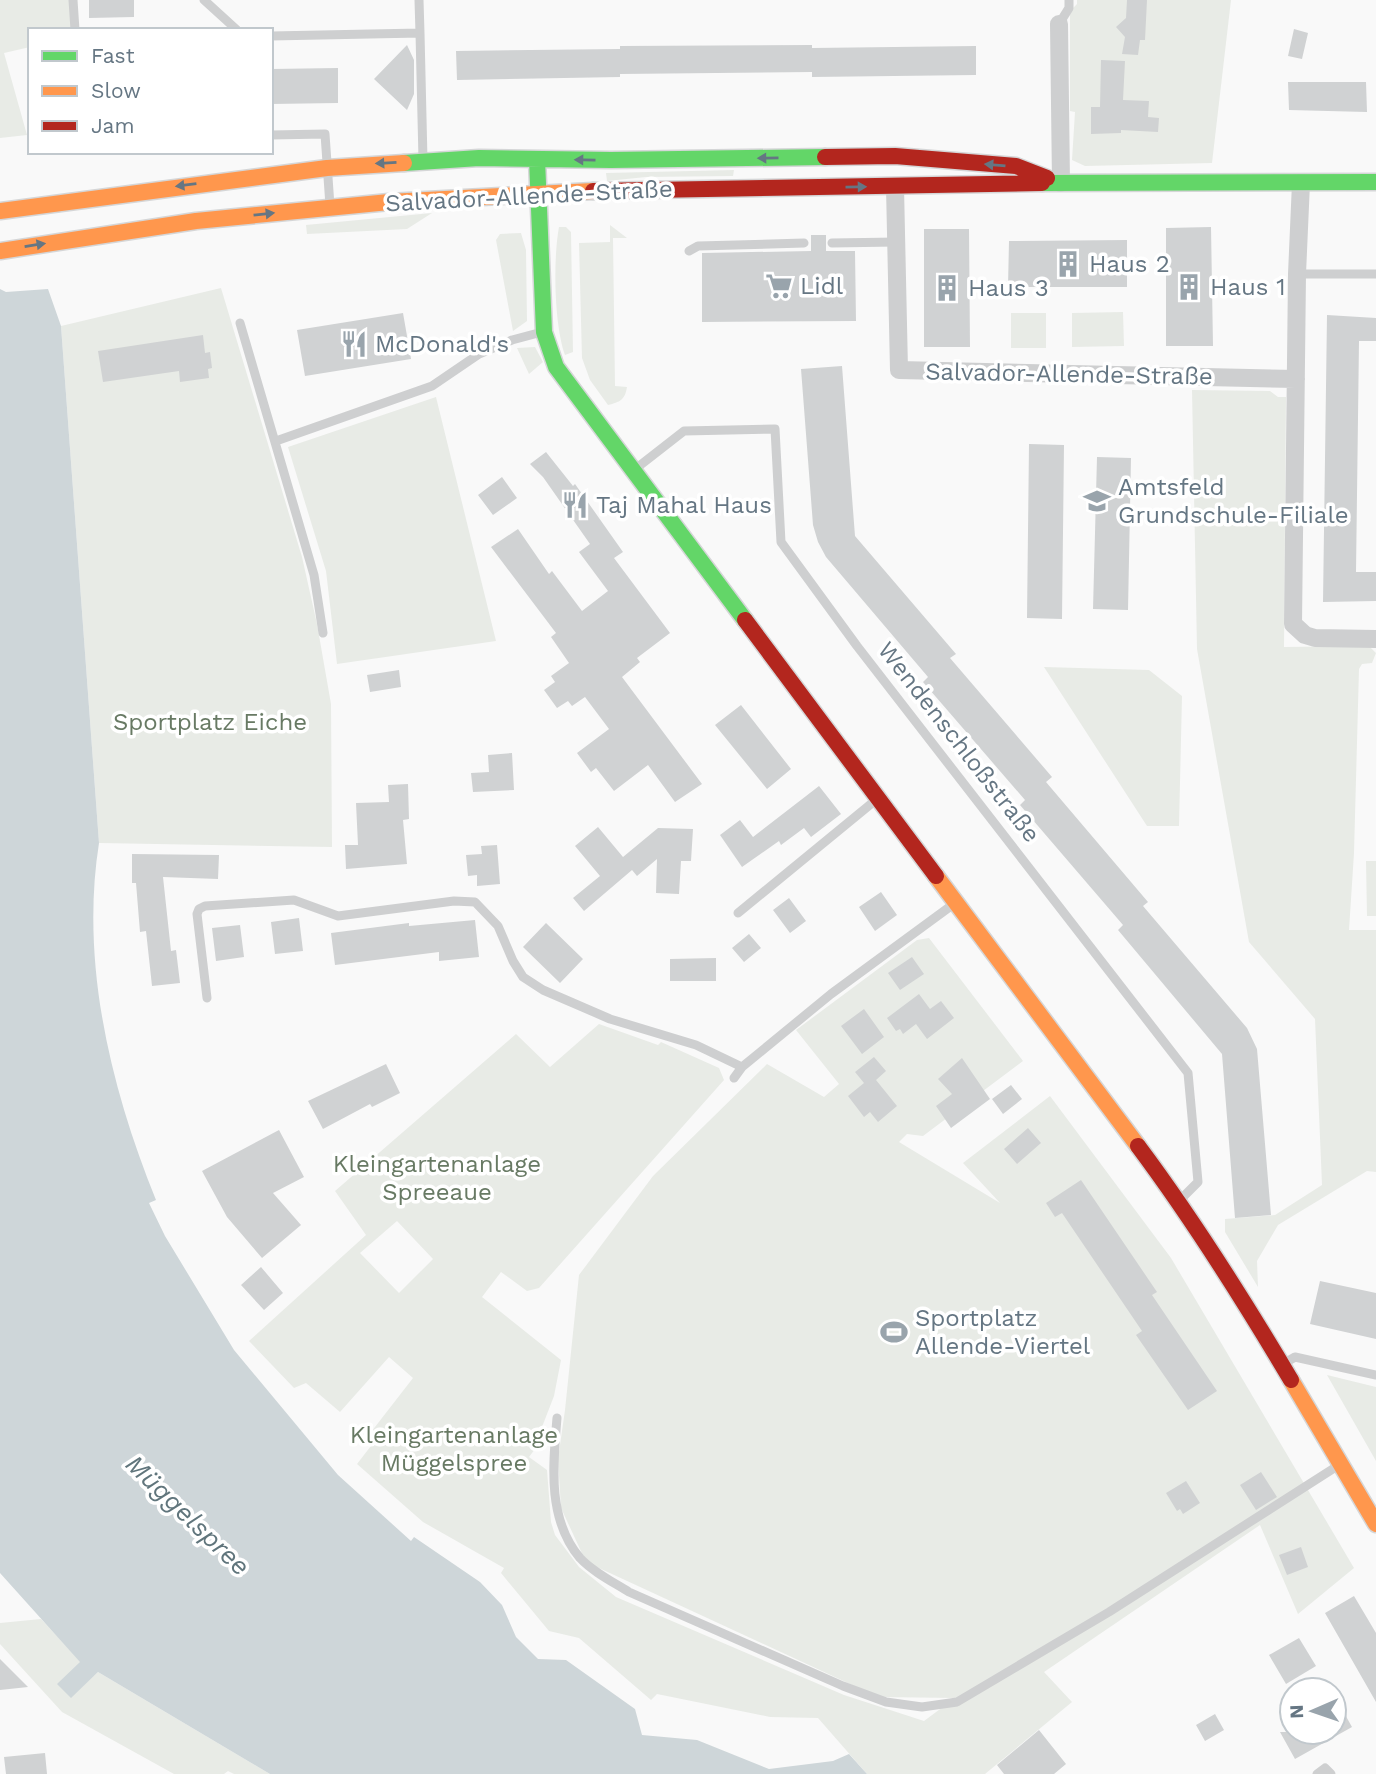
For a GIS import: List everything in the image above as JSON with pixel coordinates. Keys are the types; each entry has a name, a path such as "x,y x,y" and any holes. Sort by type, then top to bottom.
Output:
{"main road":[{"name":"Salvador-Allende-Straße","path":"0,211 327,168 423,160 519,157 895,171 1061,183 1376,182"},
{"path":"537,159 544,332 556,367 1180,1200 1223,1264 1376,1524"},
{"name":"Salvador-Allende-Straße","path":"0,251 196,221 330,207 689,188 895,171 1016,166 1061,183"}],"street":[{"path":"1059,24 1061,183"},
{"name":"Salvador-Allende-Straße","path":"895,171 899,370 1296,379"},
{"path":"1301,183 1297,274 1293,624 1305,635 1315,638 1376,639"}],"lane":[{"path":"73,0 75,28"},
{"path":"204,0 235,28"},
{"name":"Salvador-Allende-Straße","path":"419,0 423,160"},
{"path":"1059,24 1069,8 1069,0"},
{"path":"273,36 419,33"},
{"path":"273,135 325,134 330,207"},
{"path":"832,243 896,242"},
{"path":"689,251 698,246 804,243"},
{"path":"1297,274 1376,274"},
{"path":"240,323 314,575 323,633"},
{"path":"276,441 432,386 479,354 512,340 544,332"},
{"name":"Wendenschloßstraße","path":"632,471 684,431 775,429 781,542 856,646 1188,1073 1198,1182 1180,1200"},
{"path":"738,913 878,798"},
{"path":"207,998 197,914 199,909 205,906 294,900 338,916 454,901 475,902 498,926 523,977 543,990 610,1019 715,1052 741,1067"},
{"path":"734,1078 741,1067 831,994 957,902"},
{"path":"1282,1364 1295,1357 1376,1375"},
{"path":"557,1418 553,1462 557,1513 567,1537 581,1558 603,1576 629,1592 843,1686 886,1702 922,1707 957,1703 986,1687 1109,1612 1340,1464"},
{"path":"1317,1774 1325,1769 1331,1774"}],"green space":[{"path":"0,0 70,0 75,28 28,28 28,47 4,53 27,135 0,138"},
{"path":"1077,0 1231,0 1212,163 1085,166 1072,160 1075,112 1070,111 1070,11 1077,4"},
{"path":"734,170 733,176 646,177 607,181 606,173"},
{"path":"432,213 407,229 307,234 306,225"},
{"path":"610,225 627,238 613,238 615,386 627,387 621,400 608,405 590,380 582,358 579,243 610,242"},
{"path":"559,227 566,227 571,232 573,352 565,355 561,342 556,291"},
{"path":"521,233 526,250 527,321 513,331 496,240 500,234"},
{"name":"Sportplatz Eiche","path":"221,288 302,557 317,624 331,704 332,847 99,843 61,326"},
{"path":"1123,312 1124,346 1072,347 1072,313"},
{"path":"1011,313 1046,313 1046,348 1011,348"},
{"path":"535,347 543,362 529,374 517,348"},
{"path":"1192,390 1270,391 1278,397 1286,397 1284,647 1365,646 1376,653 1372,663 1362,664 1359,669 1349,930 1376,930 1376,1172 1367,1171 1278,1225 1257,1261 1258,1287 1225,1232 1225,1219 1275,1215 1322,1185 1315,1019 1249,942 1197,649"},
{"path":"436,397 496,641 337,664 326,571 288,447"},
{"path":"1044,667 1149,670 1182,696 1179,826 1147,826"},
{"path":"1366,861 1376,861 1376,916 1367,916"},
{"path":"929,938 1023,1061 923,1136 907,1134 899,1142 1000,1203 963,1163 1050,1096 1171,1258 1354,1568 1298,1614 1260,1525 1044,1672 1072,1702 985,1774 867,1774 818,1718 770,1717 657,1694 651,1700 579,1638 549,1631 501,1573 504,1568 423,1522 357,1464 374,1442 368,1436 413,1378 389,1357 340,1412 306,1383 294,1388 249,1341 366,1235 335,1191 516,1034 550,1067 599,1024 658,1045 661,1042 719,1068 724,1080 539,1288 527,1291 501,1272 482,1297 561,1360 554,1396 542,1427 547,1433 529,1457 547,1470 551,1522 555,1535 579,1567 616,1597 844,1695 924,1721 955,1698 878,1697 586,1562 561,1508 558,1459 579,1275 653,1176 767,1064 824,1097 839,1084 796,1030 917,940","holes":["397,1221 433,1259 399,1293 360,1253"]},
{"path":"1327,1375 1376,1387 1376,1461"},
{"path":"41,1619 81,1662 71,1697 98,1672 270,1774 234,1774 228,1771 224,1774 174,1774 62,1712 0,1644 0,1623"}],"water":[{"name":"Müggelspree","path":"0,289 6,292 48,289 61,326 99,843 94,888 97,979 113,1070 125,1114 156,1200 149,1203 165,1236 234,1350 338,1475 411,1541 414,1537 480,1582 502,1605 516,1637 538,1659 566,1660 635,1709 642,1735 697,1740 769,1769 833,1761 849,1754 867,1774 270,1774 98,1672 71,1698 57,1684 80,1662 0,1573"}],"building":[{"path":"89,0 134,0 134,17 89,18"},
{"path":"1127,0 1147,0 1145,40 1140,40 1138,55 1122,54 1125,37 1116,27 1126,18"},
{"path":"1294,29 1308,33 1302,59 1288,56"},
{"path":"407,45 414,60 414,94 407,110 374,79"},
{"path":"812,45 812,48 976,46 976,75 812,77 812,72 620,74 620,77 457,80 456,51 620,49 620,46"},
{"path":"1101,60 1125,61 1123,100 1149,101 1148,117 1159,118 1158,132 1121,130 1121,133 1091,134 1091,107 1100,107"},
{"path":"338,68 338,103 273,104 273,69"},
{"path":"1288,82 1366,82 1367,112 1289,110"},
{"name":"Haus 1","path":"1211,227 1213,346 1166,346 1166,228"},
{"name":"Haus 3","path":"924,229 969,229 970,347 924,347"},
{"name":"Lidl","path":"811,235 826,235 826,251 855,251 856,321 702,322 702,253 811,251"},
{"name":"Haus 2","path":"1127,240 1127,287 1008,287 1009,241"},
{"name":"McDonald's","path":"403,313 411,359 305,376 297,330"},
{"path":"1327,315 1376,318 1376,341 1359,341 1356,572 1376,572 1376,601 1323,602"},
{"path":"203,335 205,353 210,352 212,368 208,369 209,378 180,382 179,371 103,382 98,351"},
{"path":"842,366 855,536 956,654 950,658 1052,777 1046,782 1148,902 1143,906 1247,1028 1257,1049 1271,1215 1235,1218 1222,1054 1118,930 1123,925 1020,805 1025,800 923,682 928,677 826,557 818,542 813,525 801,369"},
{"path":"1029,444 1064,445 1062,619 1027,618"},
{"path":"546,452 573,486 575,484 623,552 614,558 670,633 637,658 640,662 622,677 702,784 675,802 648,765 614,791 596,768 591,772 577,753 609,729 585,697 572,706 568,701 557,708 544,690 555,682 551,676 569,663 551,637 556,633 491,547 518,529 549,574 552,571 582,611 608,591 579,552 590,544 543,477 530,464"},
{"path":"1097,457 1131,458 1128,610 1093,609"},
{"path":"502,477 517,498 493,515 478,495"},
{"path":"399,670 401,687 370,692 367,675"},
{"path":"741,705 791,769 767,789 715,725"},
{"path":"512,753 514,790 473,792 471,773 489,772 488,755"},
{"path":"408,784 409,819 403,820 407,864 346,869 345,845 358,845 356,803 389,802 388,785"},
{"path":"819,786 841,814 811,837 804,828 781,845 779,841 742,867 720,835 740,820 753,837"},
{"path":"598,827 623,857 658,828 693,829 691,861 681,861 679,894 656,893 657,859 637,876 632,870 584,911 573,898 600,876 575,846"},
{"path":"497,845 500,884 477,886 477,875 468,876 466,855 482,854 481,846"},
{"path":"132,854 219,855 218,879 163,877 171,951 176,950 180,983 152,986 146,931 140,932 136,883 132,883"},
{"path":"881,892 897,915 875,931 859,907"},
{"path":"789,898 806,921 790,933 773,910"},
{"path":"299,918 303,951 275,954 271,922"},
{"path":"475,920 479,957 439,961 439,952 335,965 331,933 409,923 409,926"},
{"path":"546,923 583,959 560,983 523,947"},
{"path":"240,925 244,957 216,961 212,928"},
{"path":"749,934 761,948 744,962 732,948"},
{"path":"912,957 924,974 900,990 888,973"},
{"path":"716,958 716,981 670,981 670,959"},
{"path":"919,994 930,1009 941,1001 954,1018 927,1039 916,1024 903,1034 900,1029 896,1031 887,1018"},
{"path":"864,1009 884,1037 862,1054 841,1026"},
{"path":"874,1057 886,1071 876,1080 897,1106 878,1122 870,1112 864,1117 848,1096 864,1083 855,1072"},
{"path":"962,1058 990,1099 951,1128 936,1106 952,1094 938,1079"},
{"path":"386,1064 400,1093 372,1107 370,1104 323,1129 308,1101"},
{"path":"1011,1085 1022,1099 1003,1114 992,1099"},
{"path":"1028,1128 1041,1143 1017,1164 1004,1149"},
{"path":"279,1130 304,1177 273,1193 301,1225 262,1258 227,1217 202,1171"},
{"path":"1081,1180 1157,1292 1152,1295 1217,1391 1188,1410 1136,1335 1142,1331 1062,1213 1055,1217 1046,1203"},
{"path":"261,1267 283,1293 264,1310 241,1285"},
{"path":"1320,1281 1376,1293 1376,1339 1310,1324"},
{"path":"1261,1472 1277,1497 1256,1510 1240,1485"},
{"path":"1186,1481 1200,1503 1183,1514 1180,1509 1177,1511 1166,1493"},
{"path":"1301,1547 1308,1567 1287,1575 1279,1555"},
{"path":"1354,1596 1376,1633 1376,1702 1325,1613"},
{"path":"1299,1638 1316,1666 1299,1676 1281,1676 1269,1655"},
{"path":"0,1659 28,1687 0,1690"},
{"path":"1215,1714 1224,1730 1205,1741 1196,1725"},
{"path":"1039,1730 1066,1764 1054,1774 1004,1774 997,1765"},
{"path":"1288,1746 1318,1746 1295,1759"},
{"path":"45,1753 47,1774 6,1774 4,1757"}],"traffic: fast":[{"path":"404,163 479,158 611,160 825,157"},
{"path":"537,159 544,332 556,367 745,620"},
{"path":"1042,183 1376,182"}],"traffic: slow":[{"path":"0,211 327,168 404,163"},
{"path":"0,251 196,221 389,202 593,191"},
{"path":"936,876 1138,1146"},
{"path":"1291,1380 1376,1524"}],"traffic: jam":[{"path":"825,157 895,156 1016,166 1047,178"},
{"path":"593,191 1042,183"},
{"path":"745,620 936,876"},
{"path":"1138,1146 1218,1261 1291,1380"}],"place":[{"name":"Haus 2","path":"1068,264"},
{"name":"Lidl","path":"779,286"},
{"name":"Haus 1","path":"1189,287"},
{"name":"Haus 3","path":"947,288"},
{"name":"McDonald's","path":"354,344"},
{"name":"Amtsfeld Grundschule-Filiale","path":"1097,501"},
{"name":"Taj Mahal Haus","path":"575,505"},
{"name":"Sportplatz Allende-Viertel","path":"894,1332"}],"park label":[{"name":"Kleingartenanlage Spreeaue","path":"437,1178"},
{"name":"Kleingartenanlage Müggelspree","path":"454,1449"}]}
